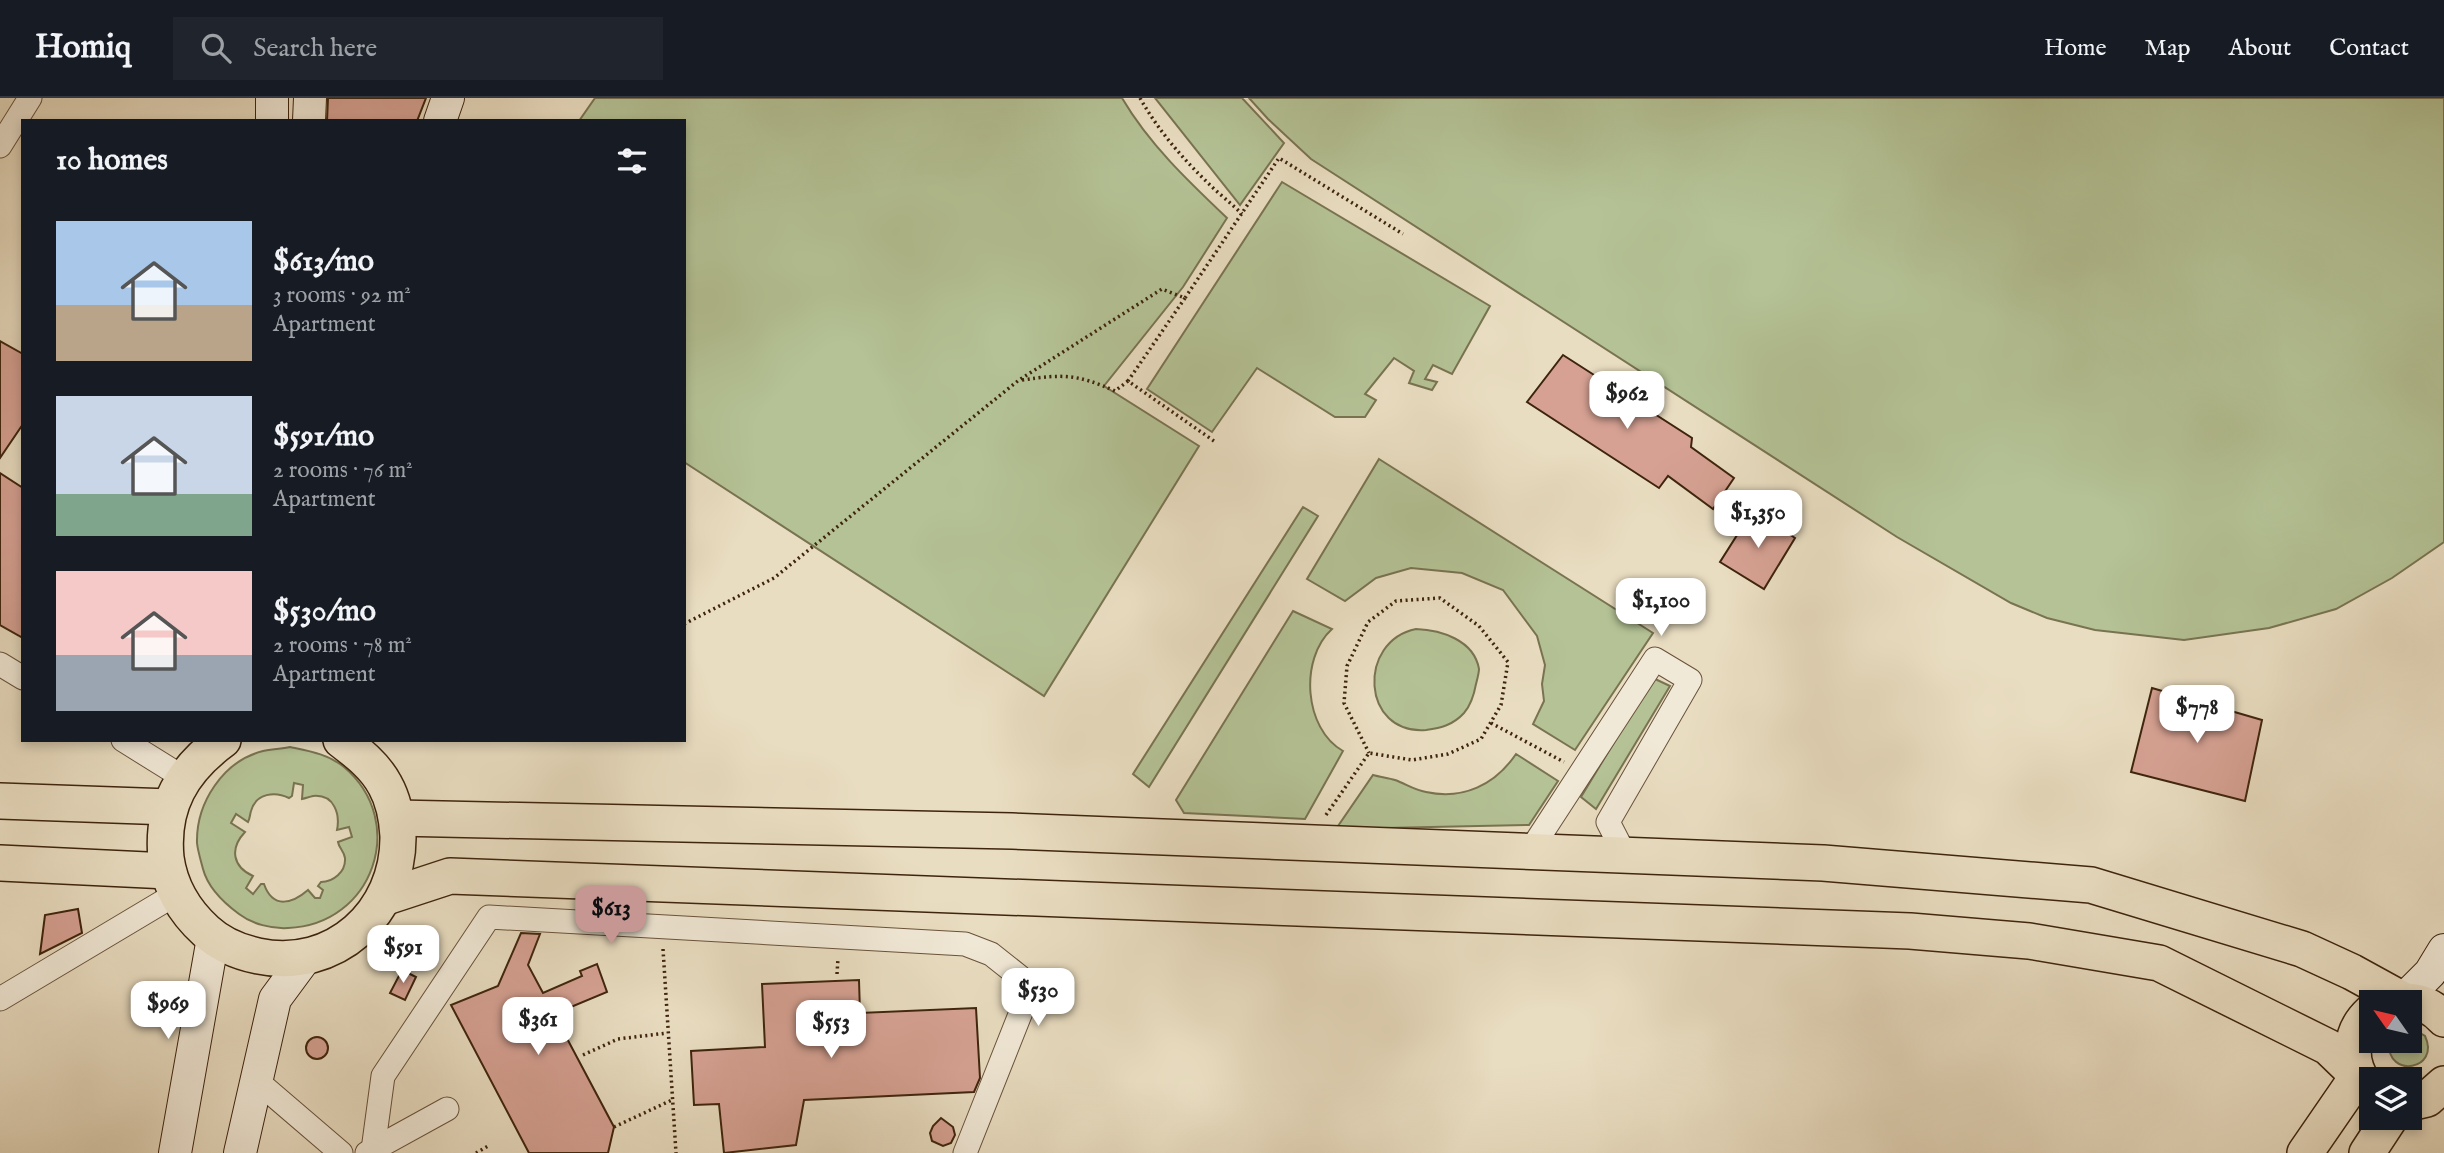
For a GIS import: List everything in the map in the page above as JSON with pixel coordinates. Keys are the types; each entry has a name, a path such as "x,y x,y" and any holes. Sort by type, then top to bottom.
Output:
{"main road":[{"path":"272,98 272,119"},
{"path":"309,119 310,98"},
{"path":"441,119 448,98"},
{"path":"220,742 201,756 177,792 164,839 172,882 192,918 214,938 242,953 274,959 306,957 338,944 365,924 386,897 398,858 397,818 386,785 364,757 344,742"},
{"path":"0,801 177,792"},
{"path":"397,818 1012,831 1530,851 1823,863 2091,885 2302,949 2353,971 2372,990"},
{"path":"0,863 172,882"},
{"path":"386,897 450,876 1910,931 2029,941 2160,963 2328,1047 2359,1078"},
{"path":"174,1153 214,938"},
{"path":"2407,990 2430,973 2444,950"},
{"path":"240,1153 275,999 306,957"},
{"path":"2422,1005 2428,1005 2444,1019"},
{"path":"2359,1028 2354,1038 2354,1064 2359,1073"},
{"path":"2305,1153 2359,1091"},
{"path":"2367,1153 2382,1130"}],"street":[{"path":"0,146 30,98"},
{"path":"1530,851 1655,659 1690,680 1608,822 1625,855"},
{"path":"0,664 21,677"},
{"path":"125,742 177,792"},
{"path":"0,999 172,882"},
{"path":"370,1152 383,1076 489,917 965,943 991,954 1020,977 1023,1007 965,1153"},
{"path":"257,1081 341,1153"},
{"path":"370,1152 447,1109"}],"path":[{"path":"1140,98 1154,123 1178,151 1210,186 1242,214"},
{"path":"1019,380 1058,374 1087,379 1115,391 1128,381 1279,158 1403,234"},
{"path":"686,623 774,578 1019,380 1162,289 1185,298"},
{"path":"1128,381 1214,440"},
{"path":"1440,598 1479,626 1508,662 1501,705 1481,739 1448,754 1412,760 1369,753 1344,703 1347,666 1368,622 1396,601 1440,598"},
{"path":"1490,723 1582,771"},
{"path":"1308,843 1369,753"},
{"path":"663,947 676,1153"},
{"path":"837,974 839,953"},
{"path":"583,1055 618,1039 667,1033"},
{"path":"614,1127 674,1100"},
{"path":"476,1153 488,1146"}],"green space":[{"path":"595,98 1122,98 1157,146 1227,218 1183,287 1104,386 1199,446 1044,696 686,463 686,119 580,119"},
{"path":"1155,98 1242,98 1284,143 1240,205"},
{"path":"1249,98 2444,98 2444,542 2392,578 2336,609 2269,628 2184,640 2095,630 2047,618 2011,603 1897,537 1311,159"},
{"path":"1282,182 1490,306 1452,374 1433,365 1425,379 1437,382 1432,390 1409,383 1414,371 1394,358 1365,394 1376,400 1365,417 1335,417 1257,368 1212,432 1147,389"},
{"path":"1379,459 1653,633 1575,750 1533,724 1544,701 1542,684 1545,665 1537,636 1503,590 1462,573 1411,568 1376,578 1345,601 1307,579"},
{"path":"1303,507 1318,516 1149,787 1133,774"},
{"path":"1293,611 1332,629 1321,642 1314,658 1310,693 1320,727 1330,741 1343,751 1305,819 1184,813 1176,800"},
{"path":"1416,629 1455,638 1471,651 1479,669 1473,696 1464,713 1447,725 1426,730 1404,728 1389,718 1379,703 1374,686 1376,668 1384,651 1397,637"},
{"path":"1653,678 1670,686 1596,809 1581,797"},
{"path":"290,747 318,754 344,767 364,790 375,815 377,841 372,867 360,890 342,909 317,922 282,928 250,921 222,900 205,876 197,843 201,813 224,774 249,756","holes":["294,783 303,785 302,799 313,796 326,798 337,812 337,830 349,827 352,837 338,842 345,858 343,868 334,878 321,882 318,886 323,890 320,898 315,898 308,890 290,901 278,901 264,884 253,894 246,888 253,876 241,868 235,857 237,845 245,832 231,823 236,814 248,822 253,805 262,797 272,794 289,798 292,796"]},
{"path":"1516,754 1558,781 1529,825 1336,829 1373,775 1422,791 1453,794 1477,788 1488,782 1508,765"},
{"path":"2422,1034 2425,1036 2428,1048 2420,1063 2404,1066 2396,1062 2391,1054 2422,1054"}],"building":[{"path":"328,98 426,98 418,119 327,119"},
{"path":"0,341 21,353 21,427 0,458"},
{"path":"1563,355 1692,438 1691,447 1734,478 1713,509 1668,476 1659,488 1527,402"},
{"path":"0,473 21,487 21,637 0,625"},
{"path":"1753,510 1795,538 1764,589 1720,562"},
{"path":"2152,688 2262,720 2245,801 2131,772"},
{"path":"78,909 82,933 40,954 45,915"},
{"path":"521,933 540,934 528,965 543,993 582,976 580,971 597,964 607,992 554,1014 614,1127 608,1153 529,1153 451,1005 498,986"},
{"path":"402,970 416,977 405,1000 390,993"},
{"path":"859,980 860,1013 976,1008 980,1078 974,1092 804,1100 796,1145 724,1153 719,1104 694,1105 691,1051 765,1047 762,984"},
{"path":"317,1037 325,1040 328,1048 325,1056 317,1059 309,1056 306,1048 309,1040"},
{"path":"941,1118 953,1127 955,1135 951,1143 943,1146 932,1141 930,1133"}]}
